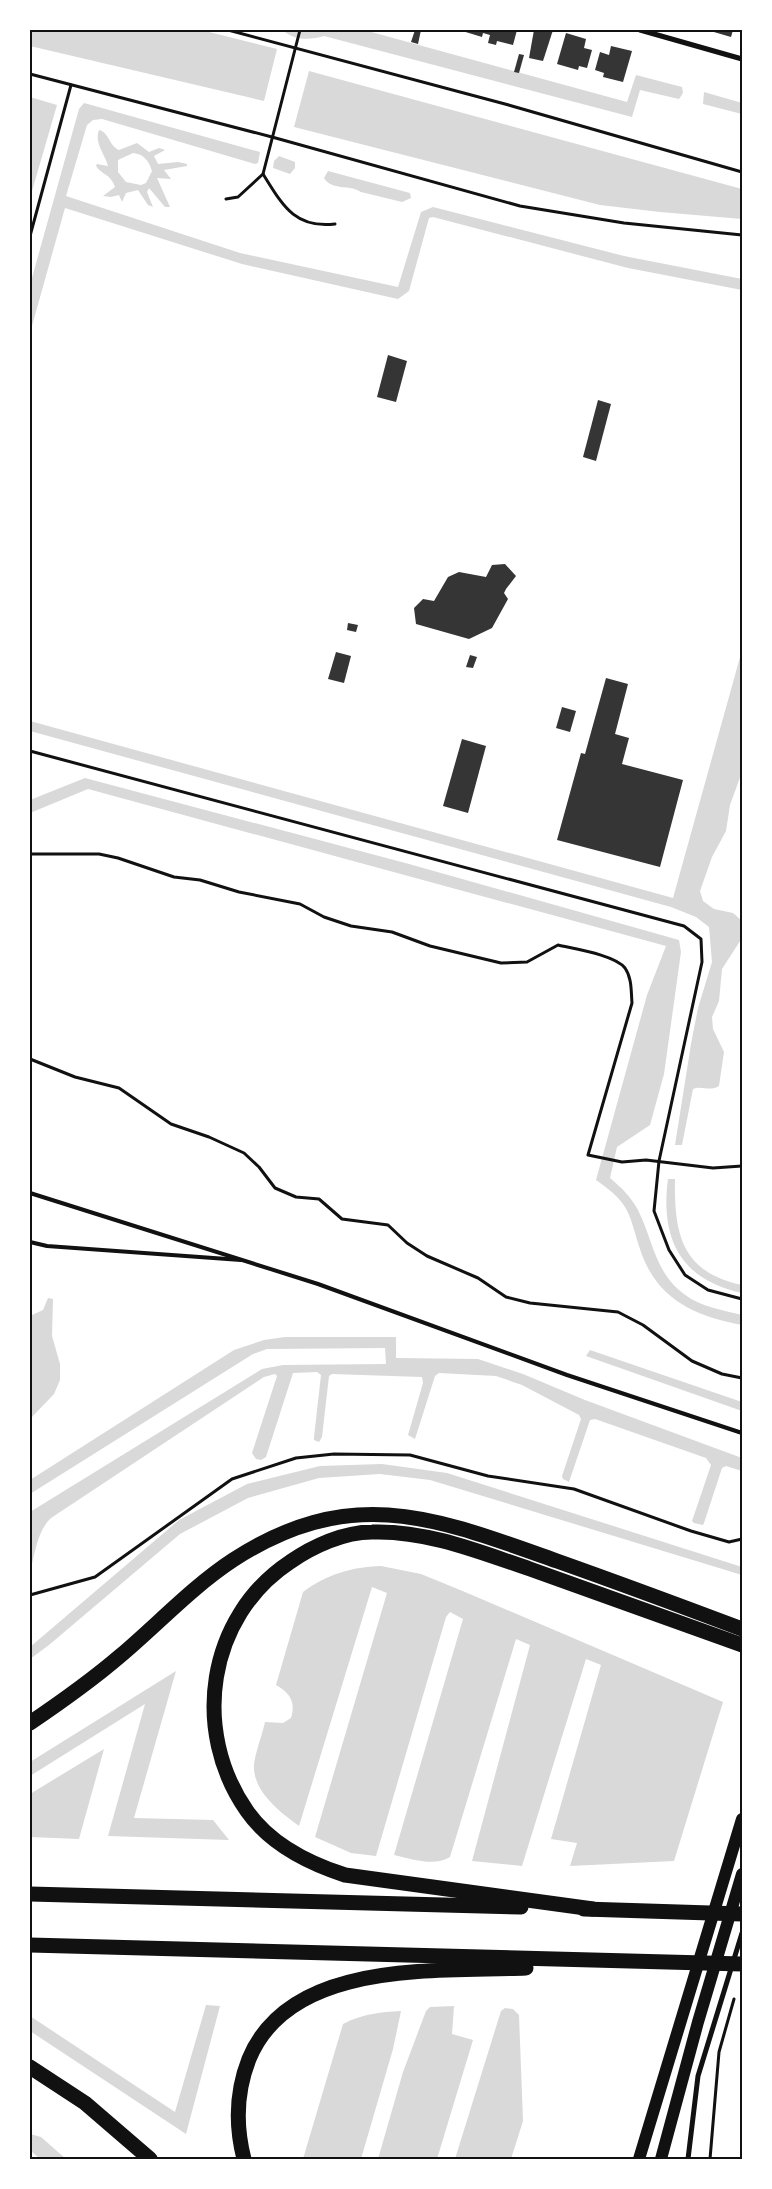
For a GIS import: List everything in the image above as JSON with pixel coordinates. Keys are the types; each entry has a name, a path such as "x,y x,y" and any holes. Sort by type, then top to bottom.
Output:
{"highway":[{"path":"30,1722 112,1662 179,1602 231,1561 284,1532 310,1523 343,1516 377,1513 402,1515 464,1528 742,1629"},
{"path":"593,1909 345,1875 316,1865 290,1851 266,1832 248,1812 230,1782 220,1753 213,1722 215,1683 224,1644 242,1611 265,1580 302,1554 330,1541 371,1532 413,1535 462,1546 742,1646"},
{"path":"30,1894 742,1914"},
{"path":"30,1945 742,1964"},
{"path":"244,2159 239,2138 237,2113 240,2082 253,2050 269,2027 306,1997 342,1983 389,1974 652,1962"},
{"path":"30,2067 85,2103 150,2159"}],"main road":[{"path":"639,2159 742,1819"},
{"path":"661,2159 698,2022 742,1874"}],"street":[{"path":"640,30 742,59"},
{"path":"688,2159 698,2076 742,1933"}],"lane":[{"path":"30,1193 248,1260 567,1375 742,1433"},
{"path":"30,1242 46,1246 248,1260"}],"path":[{"path":"228,30 505,104 742,172"},
{"path":"226,199 238,197 263,174 300,30"},
{"path":"30,74 272,137 520,206 624,223 742,235"},
{"path":"30,236 71,85"},
{"path":"263,174 277,196 297,219 321,226 334,224"},
{"path":"30,751 684,926 701,939 702,962 659,1161 654,1211 669,1250 685,1275 708,1290 742,1299"},
{"path":"30,854 100,854 118,858 174,877 200,880 239,892 300,904 324,917 351,926 392,932 430,946 501,963 527,962 558,945 608,958 624,967 630,978 632,1003 588,1155 622,1162 659,1161 713,1168 742,1166"},
{"path":"30,1060 75,1077 119,1088 171,1124 209,1137 244,1153 259,1167 275,1188 296,1197 319,1199 342,1219 388,1225 407,1243 427,1256 478,1278 506,1297 530,1303 618,1312 643,1325 692,1361 722,1374 742,1378"},
{"path":"710,2159 719,2052 726,2027"}],"shaded area":[{"path":"30,30 201,30 277,49 264,101 30,46"},
{"path":"283,30 364,30 627,102 636,75 682,87 683,93 679,99 640,90 632,117 324,36 308,39 297,38"},
{"path":"309,71 742,189 742,219 600,205 294,127"},
{"path":"704,92 742,103 742,114 703,104"},
{"path":"30,97 57,105 30,198"},
{"path":"84,103 260,152 258,163 255,164 102,119 93,120 87,125 66,196 240,253 398,287 421,212 433,207 624,256 742,279 742,290 628,268 433,217 429,218 409,291 398,299 242,264 65,208 30,333 30,285 79,109"},
{"path":"99,130 105,133 119,150 137,143 149,152 159,148 165,150 154,156 158,164 178,162 187,164 187,166 164,170 171,179 157,178 170,207 165,207 149,188 147,192 153,207 148,205 138,190 126,193 122,202 119,195 103,196 115,187 111,179 96,166 97,164 108,166 99,144","holes":["133,153 146,159 152,171 146,183 141,185 126,182 118,172 118,160"]},
{"path":"279,156 295,162 295,168 290,174 273,168 274,161"},
{"path":"328,171 410,193 411,198 402,202 351,188 331,185 324,178"},
{"path":"742,650 742,772 730,805 726,831 712,857 700,891 703,901 714,909 733,913 741,920 742,938 722,969 719,1001 712,1017 713,1029 724,1052 719,1086 716,1088 693,1089 682,1145 675,1145 691,1044 698,1008 712,962 709,927 696,917 671,907 30,731 30,721 673,898"},
{"path":"85,778 409,864 679,940 681,952 664,1074 650,1125 617,1147 610,1178 626,1193 638,1210 661,1266 674,1286 697,1302 712,1308 742,1315 742,1325 709,1317 694,1311 668,1294 648,1269 631,1219 623,1203 596,1180 647,995 666,946 88,789 30,813 30,800"},
{"path":"668,1179 675,1179 675,1199 680,1234 694,1261 706,1271 722,1279 742,1285 742,1293 721,1287 704,1278 690,1267 679,1254 672,1238 668,1220 666,1201"},
{"path":"48,1298 53,1299 52,1336 60,1364 60,1380 54,1394 30,1419 30,1316 43,1310"},
{"path":"285,1337 396,1337 396,1358 478,1359 523,1374 585,1400 742,1458 742,1471 726,1466 722,1468 703,1525 694,1523 692,1521 711,1465 706,1458 595,1419 590,1420 569,1482 563,1479 562,1476 581,1419 579,1415 522,1385 496,1376 439,1373 435,1376 415,1439 408,1435 423,1383 422,1377 332,1374 329,1376 322,1437 319,1442 314,1440 314,1437 321,1375 317,1372 293,1373 266,1457 261,1460 256,1459 252,1453 277,1376 275,1374 264,1377 51,1518 46,1523 40,1536 30,1572 30,1512 262,1369 283,1365 386,1364 385,1348 267,1349 253,1354 30,1494 30,1480 234,1350 264,1340"},
{"path":"590,1350 742,1402 742,1411 586,1356"},
{"path":"382,1464 447,1473 742,1567 742,1575 430,1480 380,1474 319,1478 248,1498 180,1534 30,1659 30,1647 179,1520 247,1484 320,1466"},
{"path":"381,1566 421,1574 723,1702 674,1861 570,1866 577,1843 551,1839 601,1665 586,1659 522,1866 472,1861 530,1645 516,1639 450,1857 430,1862 394,1855 463,1619 450,1612 446,1617 376,1856 351,1853 315,1837 387,1593 372,1587 299,1826 269,1800 262,1792 258,1783 254,1764 265,1722 283,1723 291,1718 293,1707 291,1698 276,1685 303,1592 321,1580 340,1573 360,1568"},
{"path":"176,1671 134,1818 213,1820 229,1840 108,1836 145,1704 30,1776 30,1762"},
{"path":"104,1749 79,1839 30,1837 30,1794"},
{"path":"206,2005 220,2006 186,2134 30,2031 30,2016 175,2112"},
{"path":"454,2006 452,2034 473,2040 437,2159 378,2159 403,2072 426,2011 430,2007"},
{"path":"505,2008 513,2009 519,2015 523,2121 511,2159 455,2159 501,2011"},
{"path":"401,2011 393,2049 361,2159 303,2159 343,2024 371,2014"},
{"path":"30,2134 41,2137 66,2159 40,2159 30,2150"}],"building":[{"path":"415,30 421,30 418,44 411,42"},
{"path":"459,30 517,30 513,45 497,41 496,45 488,43 490,35 483,33 482,37"},
{"path":"534,30 553,30 543,61 529,58"},
{"path":"707,30 733,30 731,37"},
{"path":"566,33 586,39 584,48 592,50 587,68 579,66 578,70 557,64"},
{"path":"611,46 632,51 623,82 603,77 604,73 595,70 600,52 609,55"},
{"path":"519,54 524,55 519,73 514,72"},
{"path":"388,355 407,361 396,402 377,397"},
{"path":"598,400 611,404 596,461 583,457"},
{"path":"505,564 516,576 504,593 508,599 492,628 469,639 416,624 414,608 423,599 434,601 448,577 459,572 486,577 492,565"},
{"path":"348,623 358,625 356,632 347,630"},
{"path":"336,652 351,656 344,683 328,679"},
{"path":"470,655 477,657 473,668 466,667"},
{"path":"606,678 628,684 615,734 629,738 622,764 683,780 660,867 557,840 581,753 585,754"},
{"path":"562,707 576,711 570,732 556,728"},
{"path":"462,739 486,746 468,813 443,806"}]}
